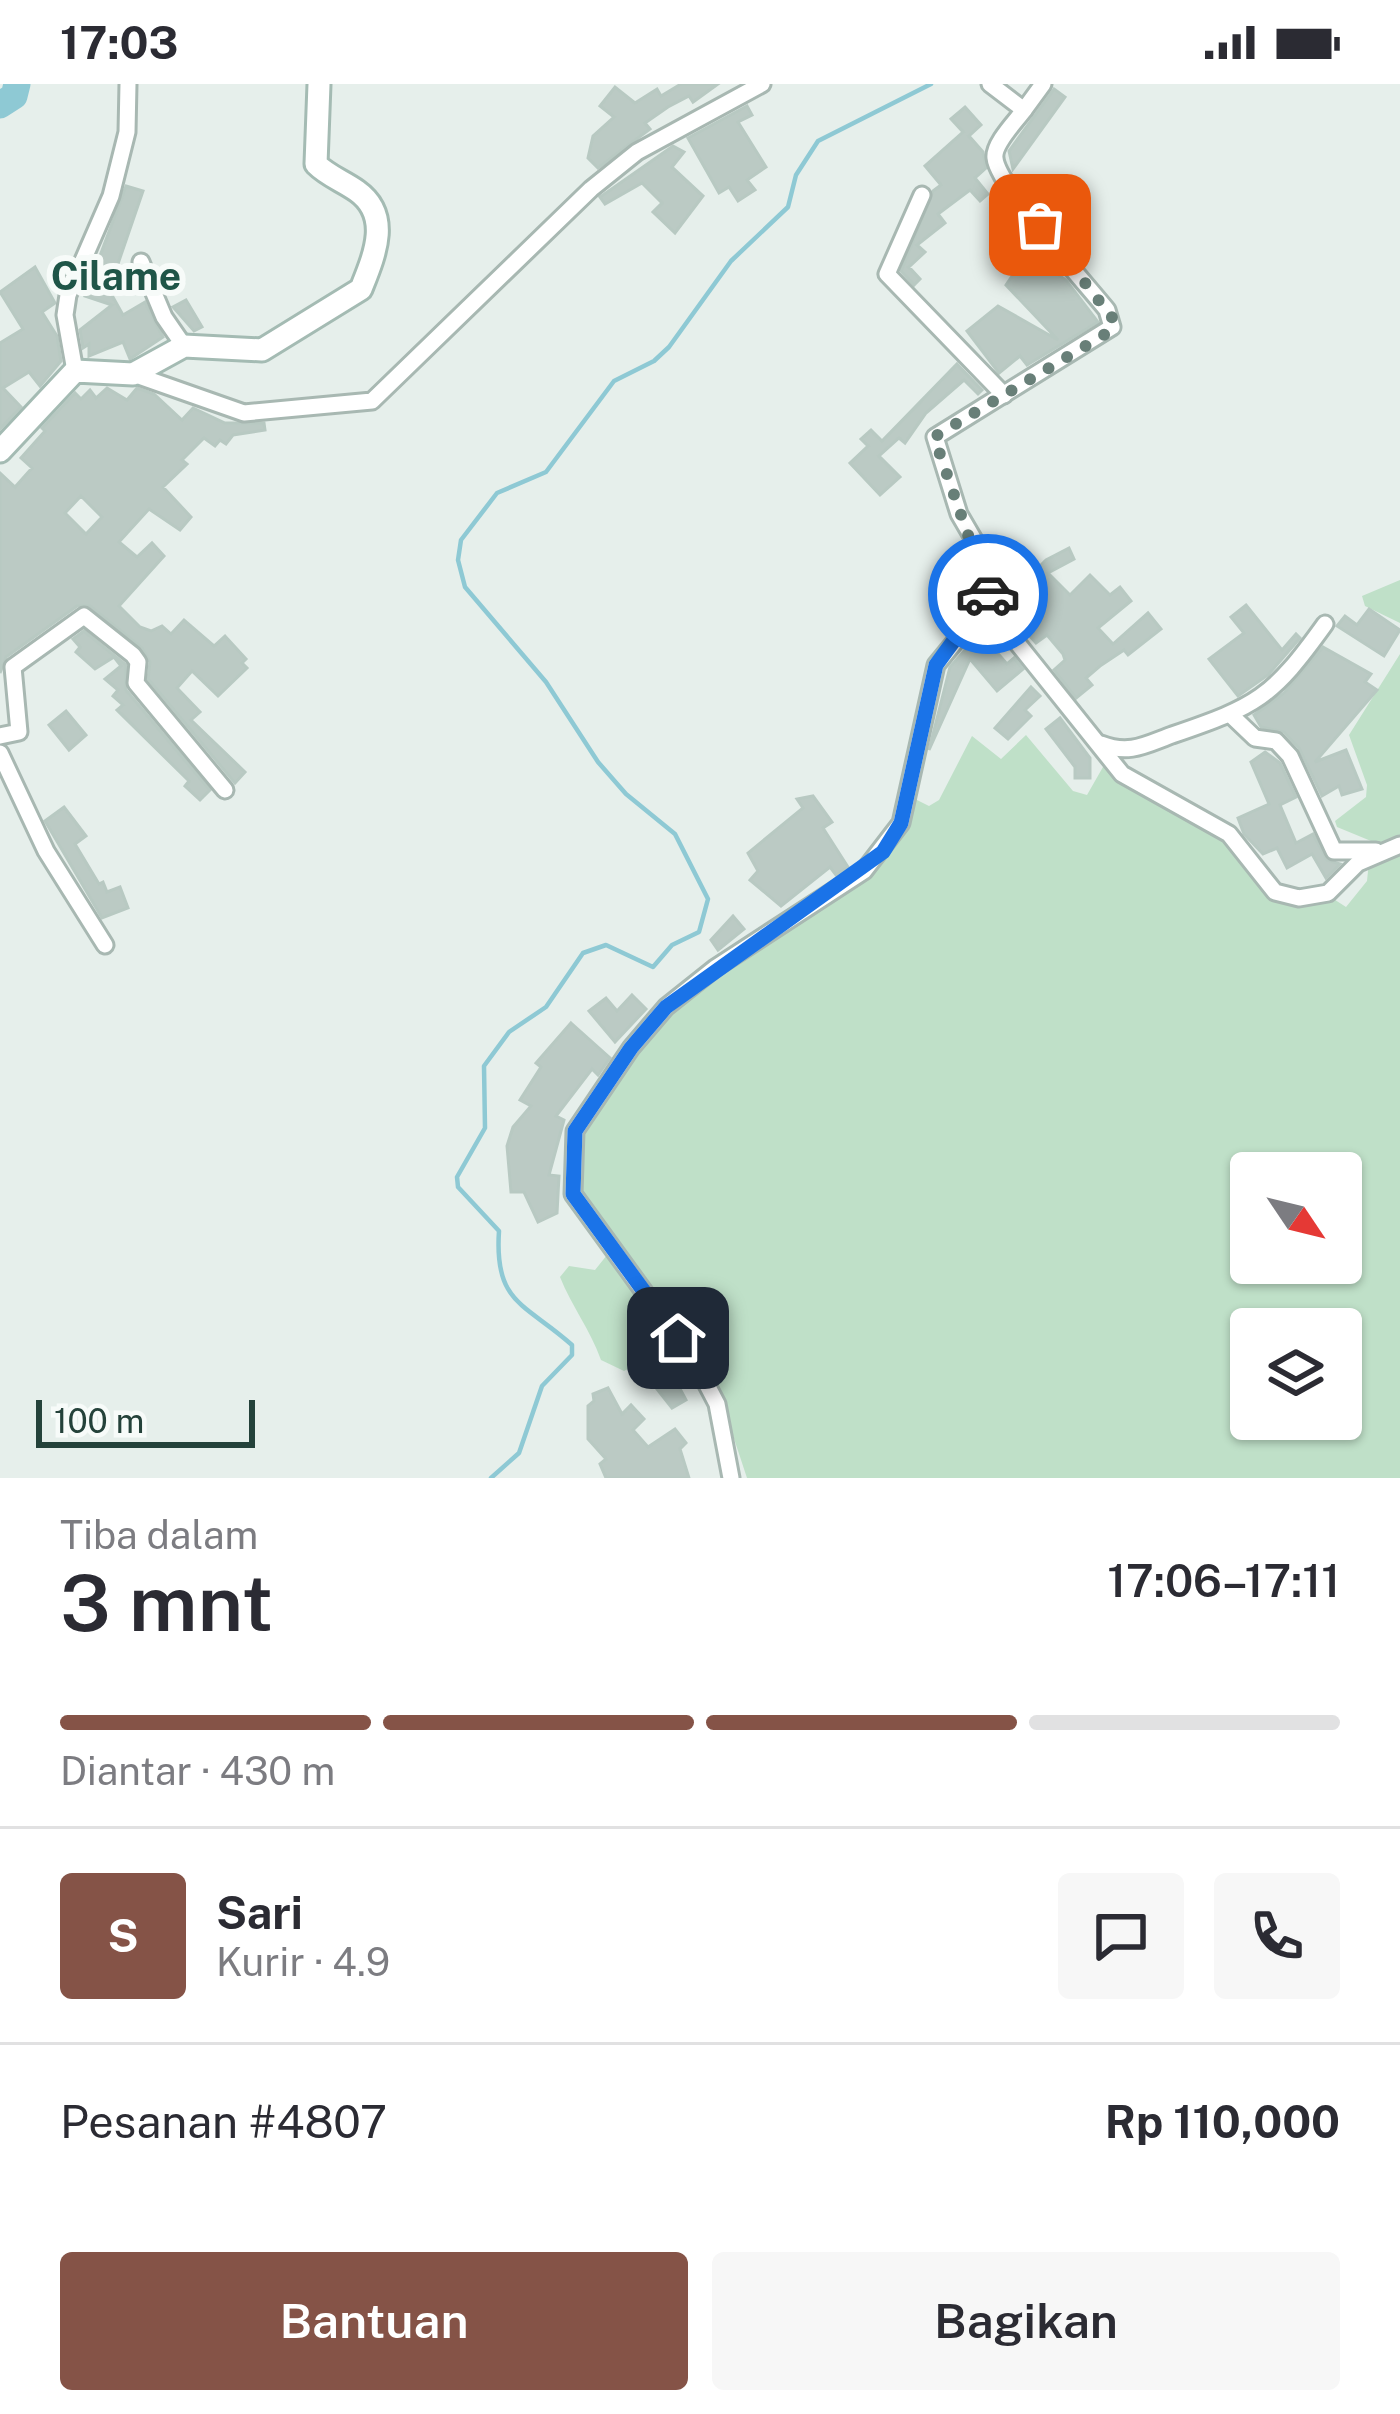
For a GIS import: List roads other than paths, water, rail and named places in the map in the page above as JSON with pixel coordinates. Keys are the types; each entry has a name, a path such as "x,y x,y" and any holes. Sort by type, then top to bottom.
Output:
{"street":[{"path":"75,371 64,315 68,295 111,196 127,132 128,84"},
{"path":"133,374 184,346 262,350 361,289 379,227 374,207 316,164 319,84"},
{"path":"0,451 75,371 133,374 244,413 372,401 591,189 637,152 762,84"},
{"path":"990,84 1024,110"},
{"path":"730,1478 717,1404 694,1362 573,1194 575,1131 631,1048 666,1007 883,852 901,823 936,665 986,604 992,574 959,514 934,437 1107,333 1114,320 996,162 997,149 1042,84"},
{"path":"922,195 887,274 1004,395"},
{"path":"141,262 164,316 184,346"},
{"path":"986,604 1122,774 1229,834 1251,866 1284,897 1328,893 1358,863 1400,845"},
{"path":"0,736 19,732 13,667 84,616 138,662 136,683 225,790"},
{"path":"1099,742 1129,751 1233,717 1300,663 1325,624"},
{"path":"1233,717 1255,738 1276,741 1290,756 1334,850 1379,852"},
{"path":"0,753 46,851 105,945"}],"waterway":[{"path":"0,105 14,96 17,84"},
{"path":"491,1478 519,1453 542,1386 572,1355 572,1345 516,1300 502,1274 499,1231 458,1187 457,1177 485,1128 484,1066 509,1032 546,1007 583,953 606,945 653,967 672,945 699,932 708,899 675,834 626,794 598,762 546,682 465,587 458,560 461,540 497,493 546,472 614,381 654,361 669,347 731,261 788,207 796,175 818,141 931,84"}],"district":[{"name":"Cilame","path":"116,276"}]}
